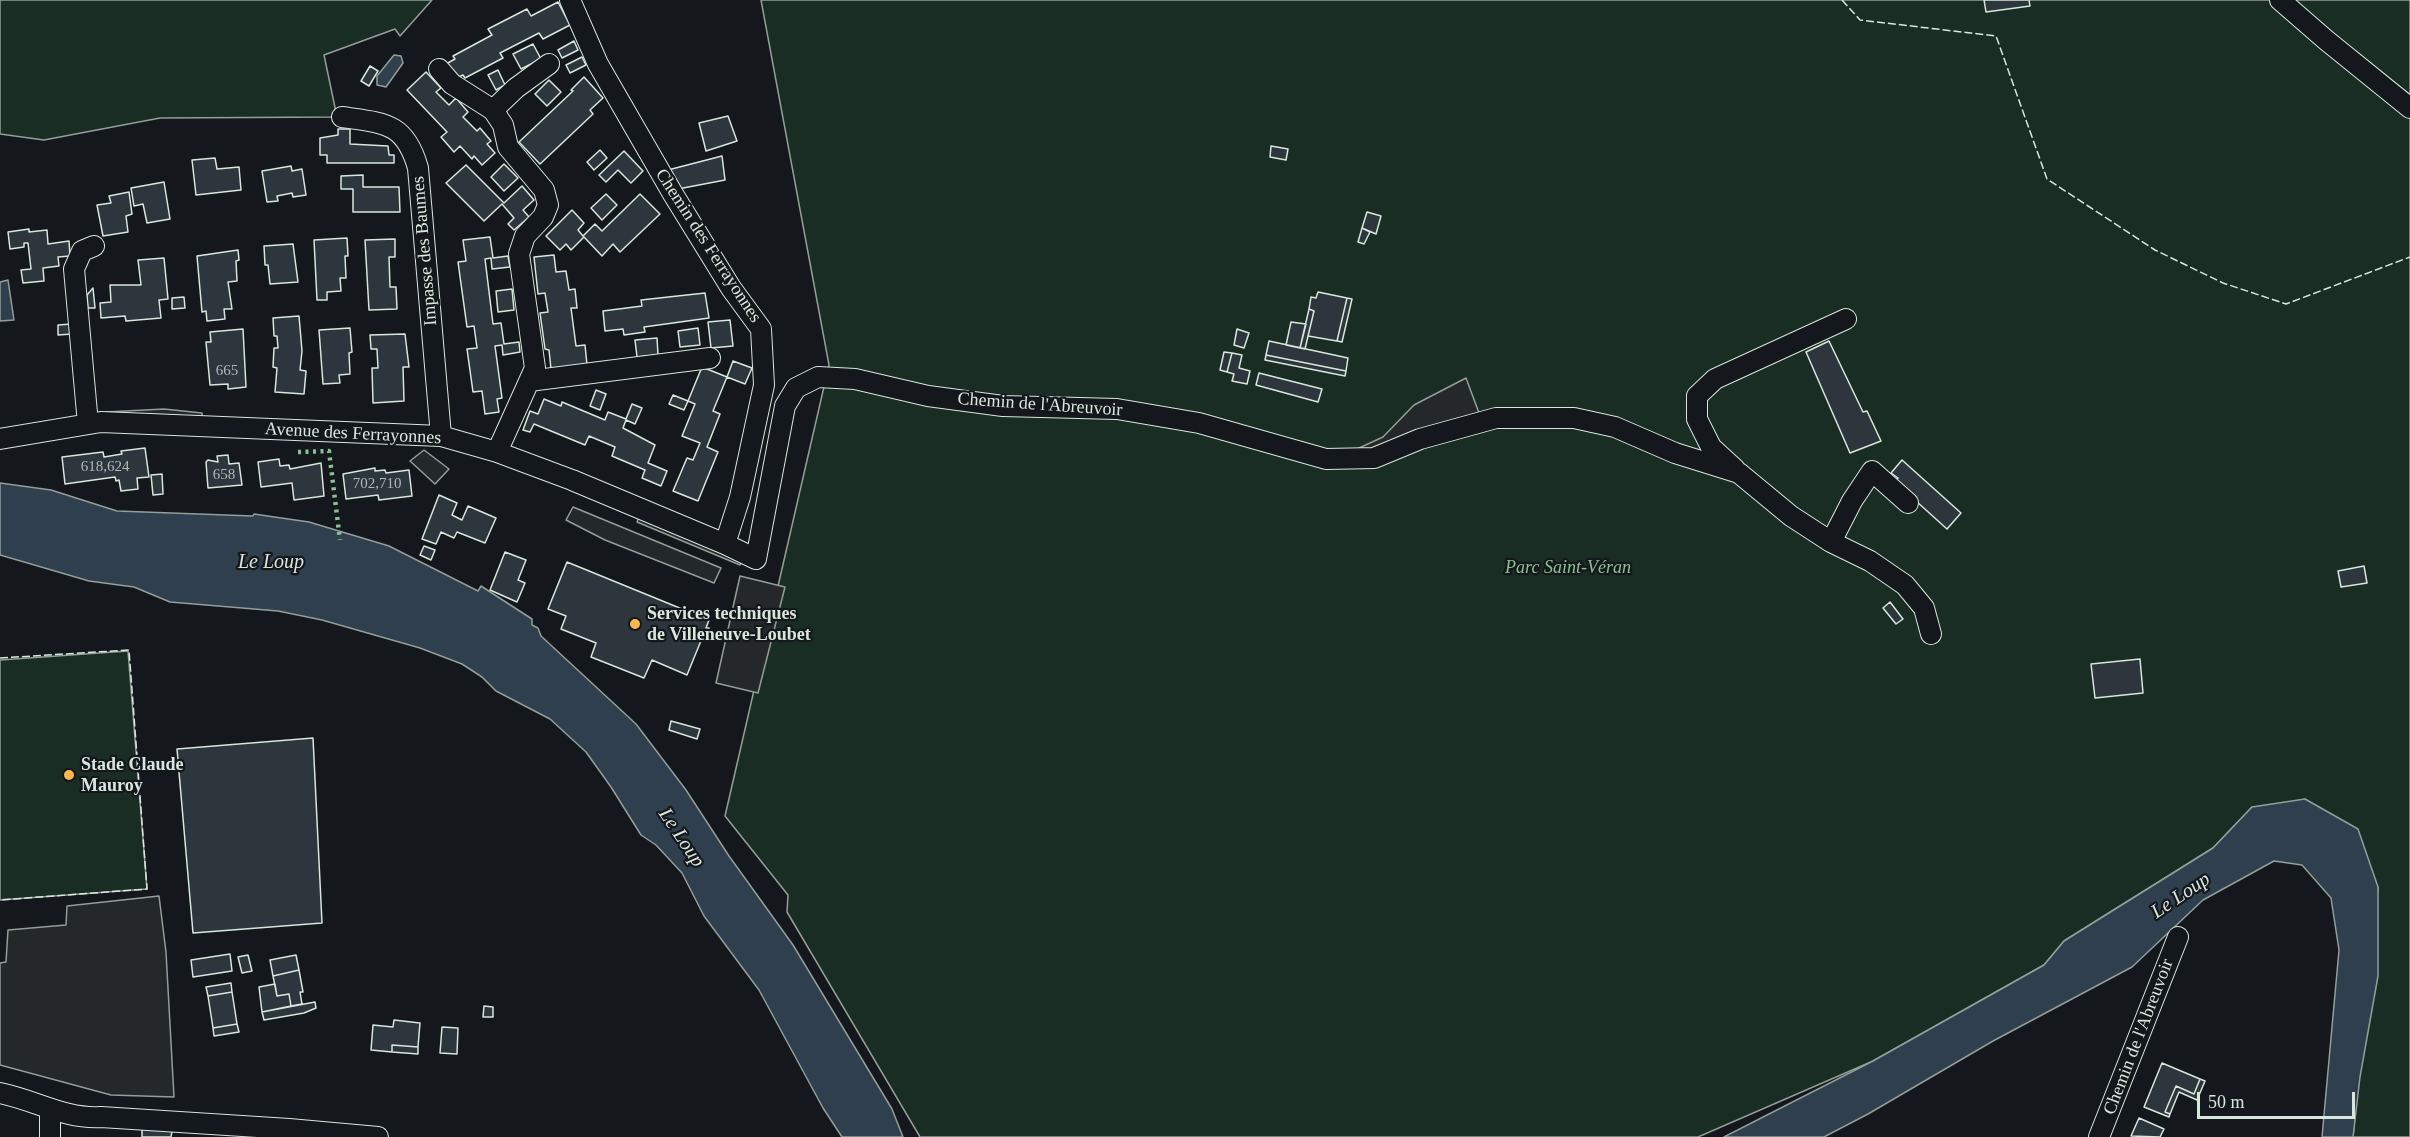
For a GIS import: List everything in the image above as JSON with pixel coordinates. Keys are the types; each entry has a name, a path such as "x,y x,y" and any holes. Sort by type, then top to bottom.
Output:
{"street":[{"name":"Chemin des Ferrayonnes","path":"570,0 598,63 673,194 731,288 761,328 764,385 740,497 725,544"},
{"path":"2280,0 2410,108"},
{"path":"493,110 516,88 549,64"},
{"path":"439,69 452,84 493,110 503,125 508,147 544,190 548,205 543,217 525,236 519,254 535,368 497,453"},
{"name":"Impasse des Baumes","path":"342,117 378,122 399,131 412,146 418,168 441,436"},
{"path":"88,424 74,269 82,251 94,246"},
{"path":"1846,319 1716,379 1697,396 1697,419 1711,447 1791,516 1831,542 1870,561 1905,585 1924,608 1931,634"},
{"path":"529,381 710,358"},
{"name":"Chemin de l'Abreuvoir","path":"756,559 785,406 796,388 818,377 855,379 928,396 1003,406 1117,409 1199,423 1326,459 1374,458 1420,439 1496,418 1574,418 1615,427 1675,453 1739,473"},
{"name":"Avenue des Ferrayonnes","path":"0,439 101,422 441,436 572,480 756,559"},
{"path":"1831,542 1852,501 1872,471 1908,503"},
{"name":"Chemin de l'Abreuvoir","path":"2099,1137 2178,937"},
{"path":"0,1093 27,1099 50,1110 84,1118 101,1117 289,1128 378,1137"},
{"path":"50,1110 50,1137"}],"green space":[{"path":"0,0 432,0 400,36 395,29 324,55 337,117 160,118 44,140 0,134"},
{"name":"Parc Saint-Véran","path":"761,0 2410,0 2410,1137 2353,1137 2378,887 2252,807 2213,848 2064,941 2044,965 1873,1061 1698,1137 920,1137 787,912 788,895 725,816 829,365"},
{"name":"Stade Claude Mauroy","path":"128,651 147,889 0,900 0,660"}],"shaded area":[{"path":"1466,378 1479,413 1359,456 1357,449 1383,437 1414,405"},
{"path":"164,409 202,413 202,420 106,419 106,412"},
{"path":"424,450 449,469 435,484 410,461"},
{"path":"573,507 721,568 714,583 605,540 566,520"},
{"path":"640,515 744,557 740,565 637,522"},
{"path":"740,576 785,587 758,693 716,683"},
{"path":"159,896 166,952 174,1097 111,1095 0,1065 0,963 6,962 8,930 66,925 67,906"}],"water":[{"path":"394,55 401,56 403,63 386,87 377,85 377,76"},
{"path":"8,280 14,320 0,321 0,282"},
{"name":"Le Loup","path":"0,483 51,490 117,511 253,516 254,514 309,522 389,546 478,591 481,586 532,619 532,625 538,628 541,636 636,724 686,790 729,856 793,945 892,1109 903,1137 842,1137 823,1108 759,990 704,916 682,873 656,845 641,835 586,752 550,719 496,691 482,677 462,664 420,648 322,620 278,611 170,602 134,587 89,581 0,555"},
{"name":"Le Loup","path":"2305,799 2358,829 2378,887 2378,976 2360,1077 2353,1137 2322,1137 2339,950 2331,898 2302,865 2274,861 2203,900 2132,967 1993,1041 1824,1137 1724,1137 1873,1061 2044,965 2064,941 2213,848 2252,807"}],"building":[{"path":"1984,0 2029,0 2030,6 1986,12"},
{"path":"558,2 570,25 543,39 539,33 500,53 503,58 465,78 463,75 454,79 446,64 455,59 453,56 492,35 488,29 527,9 531,16"},
{"path":"574,41 578,50 562,58 558,50"},
{"path":"533,44 541,59 521,69 513,54"},
{"path":"582,57 586,65 570,73 566,65"},
{"path":"370,66 378,71 369,86 361,81"},
{"path":"498,70 505,85 496,90 488,75"},
{"path":"426,72 441,88 436,92 449,105 456,98 468,112 463,117 477,131 480,128 491,141 487,144 495,153 482,165 474,156 472,159 460,146 454,152 441,137 447,132 407,90"},
{"path":"584,77 603,98 590,110 593,114 540,164 519,142 573,91 571,90"},
{"path":"549,80 561,92 547,106 535,94"},
{"path":"728,116 737,141 706,151 699,123"},
{"path":"338,129 350,129 350,144 388,146 389,155 394,155 394,163 327,163 327,155 320,155 320,138 338,135"},
{"path":"1271,146 1288,149 1286,160 1270,157"},
{"path":"600,150 607,158 594,170 587,162"},
{"path":"624,151 643,171 631,183 618,170 606,182 599,175"},
{"path":"722,156 725,180 678,189 668,170"},
{"path":"215,158 217,169 239,167 241,190 196,195 192,160"},
{"path":"504,164 518,178 504,191 491,177"},
{"path":"466,165 504,203 522,186 534,200 523,210 529,217 514,230 508,224 514,218 502,204 484,221 446,183"},
{"path":"291,166 292,171 302,169 306,195 293,197 292,193 277,196 278,201 267,202 262,171"},
{"path":"363,175 363,187 399,187 400,212 353,212 353,189 341,189 341,176"},
{"path":"164,182 170,219 147,223 143,204 134,206 131,188"},
{"path":"129,192 132,214 126,216 128,232 103,236 97,205 111,203 109,196"},
{"path":"606,194 617,205 602,220 591,208"},
{"path":"640,194 660,214 620,252 613,244 602,256 584,237 571,250 566,244 560,250 546,236 572,210 584,223 578,230 583,236 595,224 602,231"},
{"path":"1367,212 1381,216 1376,234 1362,228"},
{"path":"1362,228 1370,232 1364,244 1358,242"},
{"path":"29,229 29,232 47,230 48,244 69,241 70,256 58,257 59,266 43,268 44,281 23,283 21,270 31,269 28,243 24,243 24,247 10,249 8,232"},
{"path":"490,237 493,258 508,256 510,267 492,269 491,258 485,259 493,324 501,323 504,344 519,342 520,352 503,355 502,345 495,346 502,398 497,399 499,412 485,414 482,391 473,392 467,349 477,348 474,326 467,327 458,262 466,261 463,240"},
{"path":"347,238 346,278 340,278 341,291 327,292 327,300 317,300 314,240"},
{"path":"395,239 395,257 389,257 390,287 396,287 397,309 369,310 365,240"},
{"path":"293,244 298,282 270,284 268,265 265,265 264,246"},
{"path":"238,250 237,281 228,282 232,309 224,309 225,319 207,321 206,311 202,312 197,256"},
{"path":"554,255 556,272 566,271 569,290 575,289 577,308 571,308 576,346 585,345 587,365 551,369 549,350 545,349 540,313 548,312 545,293 538,294 534,257"},
{"path":"164,258 168,299 159,300 161,318 126,321 125,316 101,318 100,303 111,302 110,285 141,285 138,260"},
{"path":"93,288 95,308 88,308 87,295"},
{"path":"512,289 514,310 498,312 496,291"},
{"path":"1318,292 1347,298 1337,341 1308,336 1314,311 1309,309 1311,297 1316,298"},
{"path":"705,293 709,318 644,327 645,332 624,335 623,329 605,331 603,311 642,306 641,300"},
{"path":"184,297 185,308 172,309 172,298"},
{"path":"1347,298 1352,299 1342,342 1337,341"},
{"path":"1309,309 1314,311 1305,349 1300,348"},
{"path":"299,316 302,351 300,370 306,371 304,394 275,392 277,368 273,367 274,348 278,348 277,336 274,336 273,318"},
{"path":"730,320 733,346 711,348 708,322"},
{"path":"1291,322 1306,324 1300,348 1286,345"},
{"path":"71,324 72,334 58,335 58,325"},
{"path":"350,328 352,352 349,353 350,374 339,375 340,383 323,384 319,330"},
{"path":"698,328 700,345 680,347 678,331"},
{"path":"243,329 246,387 228,389 228,384 210,385 206,342 211,342 210,332"},
{"path":"1237,329 1249,333 1244,348 1234,345"},
{"path":"405,334 409,367 403,367 404,401 373,403 372,368 378,368 377,349 371,349 370,335"},
{"path":"657,338 658,355 637,357 635,340"},
{"path":"1269,341 1348,358 1346,371 1266,355"},
{"path":"1829,341 1863,412 1867,411 1881,441 1850,453 1806,352"},
{"path":"1224,352 1232,353 1227,372 1220,370"},
{"path":"1232,353 1242,355 1239,368 1250,371 1247,384 1232,381 1234,374 1227,372"},
{"path":"1266,355 1346,371 1345,376 1265,360"},
{"path":"733,361 752,368 745,384 727,377"},
{"path":"702,367 727,377 713,411 720,414 707,447 718,452 698,501 673,491 687,458 693,460 700,443 682,436 695,404 688,401"},
{"path":"1259,373 1322,389 1318,402 1256,385"},
{"path":"596,390 606,394 600,410 590,406"},
{"path":"673,395 688,401 684,410 669,404"},
{"path":"544,399 561,406 562,402 605,420 608,412 626,419 632,404 642,408 635,424 626,420 623,428 655,445 648,463 667,471 661,486 642,478 645,470 612,456 615,447 589,436 585,445 534,424 530,432 523,430 530,411 538,414"},
{"path":"145,448 149,477 137,478 138,489 121,491 119,480 116,481 115,477 65,484 62,457 103,452 104,457 122,454 121,451"},
{"path":"228,455 229,464 239,463 242,485 208,488 206,462 208,460 218,462 217,456"},
{"path":"279,459 280,466 289,465 290,469 321,463 324,496 294,500 292,483 261,487 258,462"},
{"path":"1902,460 1961,513 1947,529 1895,482 1898,478 1891,473"},
{"path":"375,468 375,471 385,470 386,473 409,470 412,496 379,500 378,495 346,499 343,474"},
{"path":"162,474 163,494 153,495 151,475"},
{"path":"439,495 457,503 452,515 462,520 468,506 496,518 485,543 457,532 454,538 441,532 436,544 422,539"},
{"path":"424,546 435,550 431,560 420,555"},
{"path":"505,552 526,560 518,580 525,583 517,602 490,590"},
{"name":"Services techniques de Villeneuve-Loubet","path":"567,562 709,620 706,628 709,628 708,632 705,631 687,675 652,660 644,678 591,657 596,643 561,629 566,616 548,609"},
{"path":"2364,566 2367,583 2341,587 2338,571"},
{"path":"1890,602 1903,619 1896,624 1883,608"},
{"path":"2140,659 2143,693 2095,698 2091,664"},
{"path":"671,721 700,729 697,739 669,730"},
{"path":"313,738 322,923 193,933 177,749"},
{"path":"230,954 232,971 193,977 191,960"},
{"path":"248,955 252,971 242,973 238,957"},
{"path":"296,955 299,970 273,976 270,960"},
{"path":"299,970 303,992 300,992 302,1004 291,1006 289,994 277,996 273,976"},
{"path":"231,983 232,992 208,996 206,987"},
{"path":"275,984 277,996 289,994 291,1006 262,1012 259,987"},
{"path":"232,992 237,1024 213,1028 208,996"},
{"path":"315,1002 316,1008 304,1013 264,1020 262,1012"},
{"path":"484,1006 493,1007 493,1017 483,1017"},
{"path":"394,1020 420,1023 418,1047 392,1045 392,1052 371,1050 373,1025 393,1027"},
{"path":"237,1024 239,1032 214,1036 213,1028"},
{"path":"442,1027 458,1028 457,1054 440,1053"},
{"path":"392,1045 418,1047 418,1054 392,1052"},
{"path":"2162,1063 2200,1079 2194,1094 2176,1086 2165,1112 2170,1114 2169,1117 2144,1107"},
{"path":"2200,1079 2205,1081 2197,1100 2179,1092 2170,1114 2165,1112 2176,1086 2194,1094"},
{"path":"2139,1118 2164,1129 2160,1137 2131,1136"},
{"path":"142,1128 172,1131 171,1137 142,1137"}],"hedge":[{"path":"298,452 329,451 340,540"}],"fence":[{"path":"1842,0 1860,20 1996,36 2047,179 2155,250 2223,283 2286,304 2410,257"},
{"path":"0,658 129,650 147,889 0,900"}],"place":[{"name":"Services techniques de Villeneuve-Loubet","path":"635,624"},
{"name":"Stade Claude Mauroy","path":"69,775"}]}
